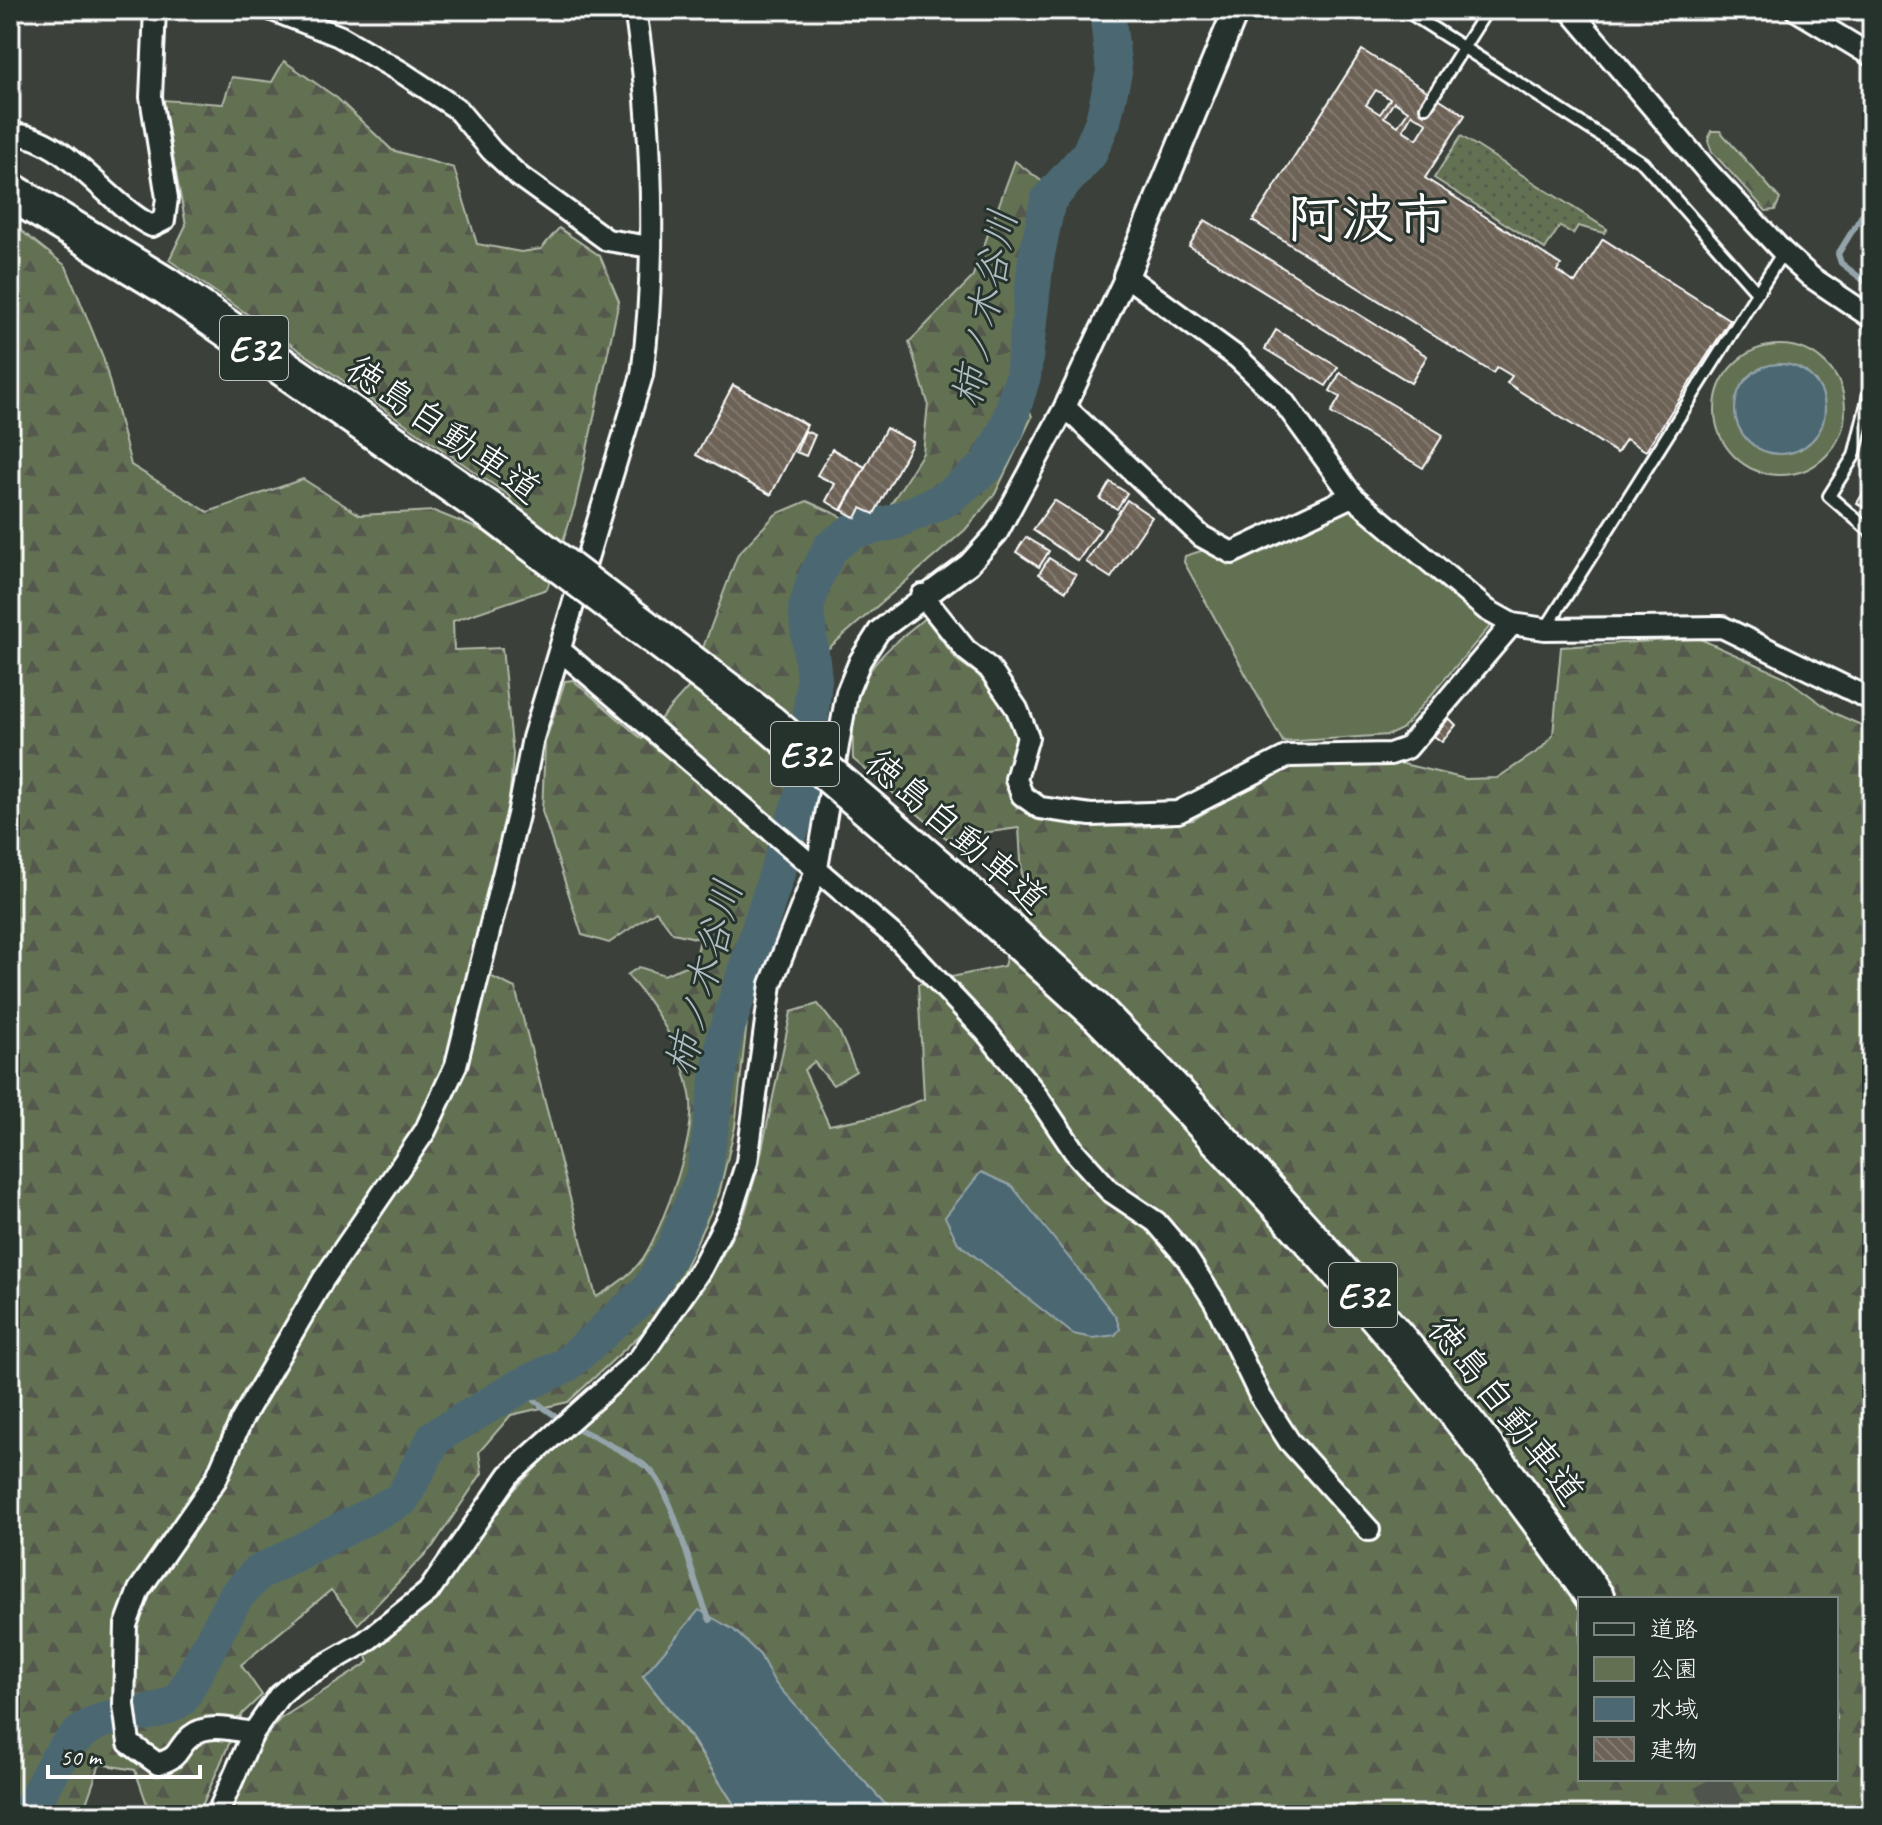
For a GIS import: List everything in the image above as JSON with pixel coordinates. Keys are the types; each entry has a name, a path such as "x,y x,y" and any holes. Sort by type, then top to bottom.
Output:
{"highway":[{"name":"徳島自動車道","path":"10,191 166,286 493,513 768,722 959,886 1100,1015 1235,1153 1357,1288 1467,1423 1595,1597"}],"street":[{"path":"10,135 35,139 88,173 138,220 152,226 164,220 167,198 151,97 155,10"},
{"path":"272,10 339,36 456,108 492,151 520,177 607,240 650,247"},
{"path":"253,1733 211,1727 191,1736 176,1757 158,1764 129,1743 126,1625 139,1590 216,1479 241,1421 323,1280 425,1131 456,1065 518,815 533,738 642,375 650,319 650,247 644,66 635,10"},
{"path":"217,1815 253,1733 279,1696 295,1682 365,1642 428,1592 509,1475 640,1358 702,1267 731,1211 747,1162 771,984 817,868 847,693 860,661 879,631 922,595 969,564 997,533 1065,407 1126,276 1236,10"},
{"path":"1570,10 1706,170 1783,252 1811,277 1872,318"},
{"path":"1796,10 1872,56"},
{"path":"1126,276 1238,358 1283,401 1352,496 1487,610 1512,624 1545,629 1722,627 1872,700"},
{"path":"1065,407 1201,536 1232,553 1352,496"},
{"path":"922,595 966,650 989,668 1017,709 1028,737 1016,779 1022,795 1040,808 1091,815 1178,812 1288,756 1390,754 1407,748 1512,624"},
{"path":"560,650 817,868 910,952 986,1032 1033,1090 1074,1151 1110,1191 1156,1222 1186,1257 1215,1302 1260,1396 1289,1441 1369,1530"}],"lane":[{"path":"1405,10 1643,163 1757,292"},
{"path":"1426,107 1487,10"},
{"path":"1545,629 1783,252"},
{"path":"1872,383 1854,456 1829,496 1872,533"}],"green space":[{"path":"284,61 337,98 392,150 454,168 477,244 521,252 541,249 559,228 600,256 619,301 575,505 547,589 453,621 454,650 502,648 513,755 507,828 471,967 515,988 596,1297 616,1285 643,1258 669,1202 689,1131 690,1094 681,1061 658,1015 627,975 639,967 664,975 695,962 700,939 673,933 656,911 609,943 582,935 542,811 545,743 565,681 573,680 642,739 688,688 738,554 776,514 807,501 849,520 866,521 884,515 923,453 928,403 909,342 972,278 1015,161 1044,183 1015,366 1032,417 995,494 965,530 799,674 796,788 753,913 747,1022 735,1127 719,1194 680,1278 642,1333 568,1402 511,1415 479,1452 482,1473 433,1546 358,1624 331,1590 241,1665 262,1695 242,1714 198,1815 149,1810 135,1770 100,1764 82,1815 10,1815 10,222 66,266 103,357 131,465 208,512 303,479 360,515 434,511 491,534 511,497 169,260 186,225 162,100 223,104 232,77 272,82"},
{"path":"1711,131 1720,131 1780,199 1775,210 1766,211 1712,152 1708,141"},
{"path":"1461,136 1607,229 1604,233 1578,226 1573,234 1560,226 1545,249 1434,178"},
{"path":"1780,345 1805,350 1826,364 1840,385 1845,410 1840,435 1826,456 1805,470 1780,475 1755,470 1734,456 1720,435 1715,410 1720,385 1734,364 1755,350"},
{"path":"1344,508 1353,511 1492,624 1402,729 1389,735 1283,742 1184,562 1185,556 1204,550 1234,564"},
{"path":"925,618 957,660 978,675 1007,707 1016,738 1008,777 1017,808 1088,826 1144,827 1193,820 1244,788 1286,768 1395,762 1466,779 1497,778 1541,749 1553,735 1561,647 1698,638 1783,676 1834,713 1872,730 1872,1815 895,1815 774,1683 760,1655 734,1630 643,1676 690,1737 741,1815 230,1815 258,1748 280,1719 369,1662 366,1653 431,1605 511,1493 587,1416 657,1353 711,1277 745,1212 758,1168 791,1012 818,1004 839,1031 856,1071 833,1085 814,1062 804,1070 829,1125 886,1114 924,1099 918,984 1004,966 1023,894 1019,828 946,838 853,759 859,693 866,677 889,649"}],"water":[{"path":"1780,364 1797,368 1812,377 1821,392 1825,409 1821,426 1812,441 1797,450 1780,454 1763,450 1748,441 1739,426 1735,409 1739,392 1748,377 1763,368"},
{"path":"981,1172 1012,1186 1116,1317 1120,1329 1115,1335 1093,1338 1073,1334 958,1243 945,1217"},
{"path":"699,1610 734,1630 760,1655 775,1683 895,1815 741,1815 691,1737 643,1676"}],"building":[{"path":"1362,50 1465,115 1425,178 1561,265 1557,271 1575,283 1603,239 1730,320 1646,451 1626,439 1617,453 1507,383 1512,376 1497,367 1493,373 1253,221","holes":["1376,90 1390,99 1380,114 1366,105","1394,102 1408,111 1398,126 1384,117","1412,114 1427,123 1417,139 1403,130"]},
{"path":"1205,220 1427,356 1411,383 1189,246"},
{"path":"1276,330 1338,367 1326,386 1265,349"},
{"path":"1340,373 1443,435 1423,468 1331,413 1340,397 1330,391"},
{"path":"733,385 807,425 771,495 696,455"},
{"path":"886,428 913,442 874,514 861,508 856,518 842,510"},
{"path":"805,431 815,435 806,456 796,452"},
{"path":"832,449 865,467 841,510 826,501 835,484 817,475"},
{"path":"1872,479 1872,513 1857,503"},
{"path":"1110,482 1127,493 1117,509 1100,499"},
{"path":"1054,500 1100,529 1078,561 1033,530"},
{"path":"1127,500 1152,517 1111,578 1086,562"},
{"path":"1026,537 1049,551 1039,567 1016,552"},
{"path":"1049,558 1076,575 1066,591 1039,574"},
{"path":"1449,718 1456,725 1442,742 1434,736"}],"waterway":[{"name":"柿ノ木谷川","path":"28,1815 61,1754 84,1730 116,1717 157,1710 181,1699 236,1596 258,1573 402,1499 435,1437 521,1386 566,1365 648,1291 675,1245 704,1174 724,1038 804,789 814,679 806,609 814,581 830,548 853,531 894,522 946,499 987,466 1007,428 1023,376 1036,259 1048,200 1089,154 1103,121 1114,72 1107,10"},
{"path":"1872,199 1838,254 1841,263 1872,287"},
{"path":"521,1386 549,1411 632,1457 657,1479 675,1517 710,1620"}],"tunnel":[{"path":"1711,1781 1731,1815"}],"district":[{"name":"阿波市","path":"1368,218"}]}
